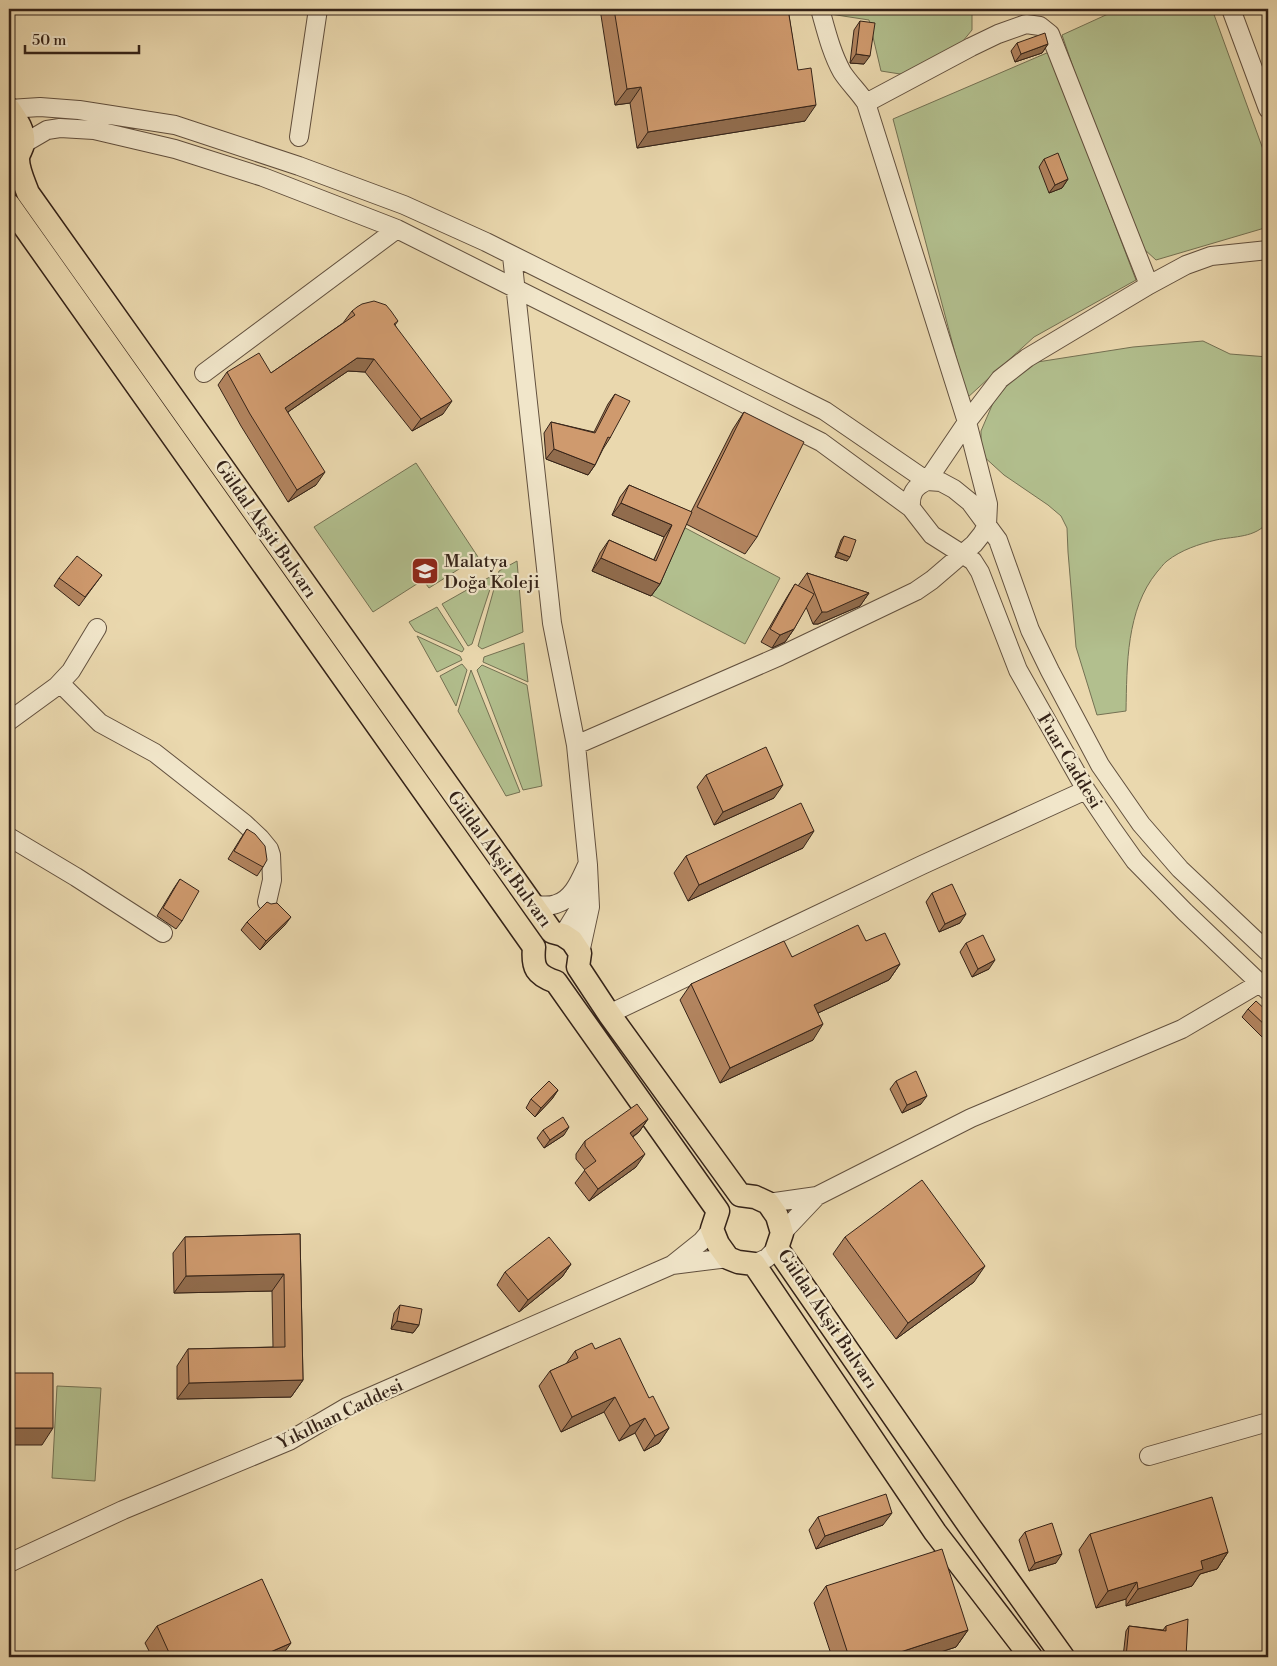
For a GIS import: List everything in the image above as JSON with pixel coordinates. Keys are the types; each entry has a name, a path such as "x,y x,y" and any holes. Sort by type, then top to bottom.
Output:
{"main road":[{"name":"Güldal Akşit Bulvarı","path":"9,109 22,130 17,156 28,193 532,905 558,934 572,942 579,960 609,1014 740,1195"},
{"name":"Güldal Akşit Bulvarı","path":"9,206 534,947 533,961 538,973 556,982 715,1220 718,1244 728,1258 738,1262 754,1264 936,1532 1031,1657"},
{"path":"740,1195 755,1197 768,1202"},
{"name":"Güldal Akşit Bulvarı","path":"768,1202 777,1216 780,1240 970,1527 1063,1657"}],"street":[{"path":"299,137 318,9"},
{"path":"576,745 780,656 916,591 964,554 982,534 987,525 988,504 967,422 866,103 837,62 820,9"},
{"path":"1231,9 1268,109"},
{"path":"866,103 998,34 1026,24 1040,26 1050,34 1149,284"},
{"path":"9,109 40,107 79,110 175,125 299,166 404,205 512,256 825,411 927,481"},
{"name":"Fuar Caddesi","path":"17,156 47,130 60,128 94,130 175,150 263,177 397,229 821,442 911,508 932,535 973,561 980,572 1018,670 1086,790 1135,861 1185,912 1264,987"},
{"path":"204,374 397,229"},
{"path":"927,481 967,422 1000,379 1027,358 1149,284 1186,265 1211,256 1268,250"},
{"path":"512,256 552,623 576,745 588,865 590,907 579,960 570,976 556,982"},
{"path":"911,508 910,498 913,490 918,485 927,481 940,482 954,489 970,502 998,540 1030,630 1100,765 1141,824 1161,848 1204,893 1268,952"},
{"path":"932,535 938,550 939,562 932,580"},
{"path":"9,721 60,683 71,671 97,628"},
{"path":"60,683 100,723 156,753 260,838 269,848 271,855 272,880 267,902"},
{"path":"609,1014 922,865 1086,790"},
{"path":"9,837 163,933"},
{"path":"532,905 555,905 568,898 588,865"},
{"path":"534,947 542,938 558,934 579,909 589,885"},
{"path":"768,1202 817,1196 971,1118 1182,1029 1264,987"},
{"path":"715,1220 728,1202 740,1195"},
{"path":"754,1264 767,1258 817,1196"},
{"name":"Yıkılhan Caddesi","path":"9,1563 123,1510 289,1442 347,1407 672,1265 702,1241 715,1220"},
{"name":"Yıkılhan Caddesi","path":"672,1265 728,1258"},
{"path":"1149,1456 1268,1422"}],"green space":[{"path":"829,9 972,9 972,30 958,47 913,76 881,71 869,20 830,14"},
{"path":"1119,9 1212,9 1268,163 1268,227 1156,260 1132,238 1062,35"},
{"path":"1049,52 1136,280 1034,337 967,398 893,119"},
{"path":"1203,341 1230,354 1268,357 1268,522 1251,534 1216,540 1190,548 1172,557 1163,565 1147,587 1139,603 1134,621 1128,657 1126,711 1097,715 1076,647 1067,528 1061,516 1004,475 981,454 981,431 993,403 1009,383 1031,363 1133,347"},
{"path":"416,463 478,557 429,588 423,580 373,612 314,527"},
{"path":"674,522 780,578 745,644 638,588"},
{"path":"517,561 523,632 482,649 478,646 499,571"},
{"path":"495,574 472,644 468,646 442,604"},
{"path":"437,607 464,649 462,652 415,631 409,622"},
{"path":"417,636 460,656 462,660 437,672"},
{"path":"524,643 528,682 483,662 484,657"},
{"path":"462,664 467,670 456,706 440,676"},
{"path":"482,665 527,685 542,786 523,790 477,670"},
{"path":"471,670 520,792 506,796 458,711"},
{"path":"57,1386 101,1388 95,1481 52,1478"}],"building":[{"path":"614,9 788,9 798,70 811,68 816,105 648,132 641,87 627,89"},
{"path":"860,21 875,23 870,56 856,54"},
{"path":"1045,33 1048,44 1021,54 1017,43"},
{"path":"1058,153 1068,179 1055,185 1044,159"},
{"path":"374,301 386,305 391,311 398,321 394,324 452,401 421,419 374,359 357,358 285,408 325,472 297,490 250,414 227,372 259,353 271,373 355,315 352,311 357,307"},
{"path":"615,394 630,401 610,438 608,437 595,465 554,449 551,422 595,433"},
{"path":"744,412 804,442 757,537 697,507"},
{"path":"629,485 692,512 660,584 601,558 609,540 656,561 672,525 621,503"},
{"path":"844,536 856,540 850,557 838,552"},
{"path":"77,556 102,575 85,597 59,578"},
{"path":"807,573 869,593 827,612 822,612"},
{"path":"795,584 814,594 794,629 780,635 770,629"},
{"path":"766,747 783,785 723,812 706,775"},
{"path":"801,803 814,831 699,885 686,856"},
{"path":"247,829 255,834 265,846 267,860 263,867 234,851"},
{"path":"180,879 199,891 182,921 163,908"},
{"path":"952,884 966,914 945,924 932,893"},
{"path":"267,902 271,904 277,903 291,917 266,941 247,922"},
{"path":"858,925 866,941 885,933 900,964 814,1005 823,1024 730,1068 691,984 784,941 792,957"},
{"path":"983,935 995,960 978,969 966,943"},
{"path":"1256,1001 1268,1012 1268,1028 1248,1009"},
{"path":"916,1071 927,1096 907,1105 896,1081"},
{"path":"549,1081 558,1090 541,1108 531,1099"},
{"path":"637,1104 648,1119 630,1133 645,1154 598,1189 584,1170 596,1161 585,1146 585,1141"},
{"path":"563,1117 569,1127 550,1140 543,1130"},
{"path":"922,1180 985,1266 908,1323 845,1237"},
{"path":"300,1234 303,1380 189,1383 188,1349 285,1347 284,1274 186,1276 185,1237"},
{"path":"549,1237 571,1264 528,1300 505,1272"},
{"path":"400,1305 422,1309 419,1325 397,1321"},
{"path":"620,1338 649,1398 653,1396 669,1428 655,1436 645,1418 630,1426 615,1397 572,1417 550,1371 578,1358 575,1351 592,1343 595,1349"},
{"path":"9,1373 53,1373 53,1428 9,1428"},
{"path":"886,1494 892,1513 825,1536 818,1517"},
{"path":"1212,1497 1228,1552 1201,1561 1203,1569 1138,1589 1137,1582 1108,1591 1090,1534"},
{"path":"1052,1523 1062,1554 1035,1563 1025,1532"},
{"path":"942,1549 968,1630 885,1657 849,1657 826,1586"},
{"path":"262,1579 291,1643 259,1657 171,1657 157,1626"},
{"path":"1188,1619 1186,1657 1126,1657 1129,1626 1166,1631 1166,1626"}],"place":[{"name":"Malatya Doğa Koleji","path":"425,571"}]}
